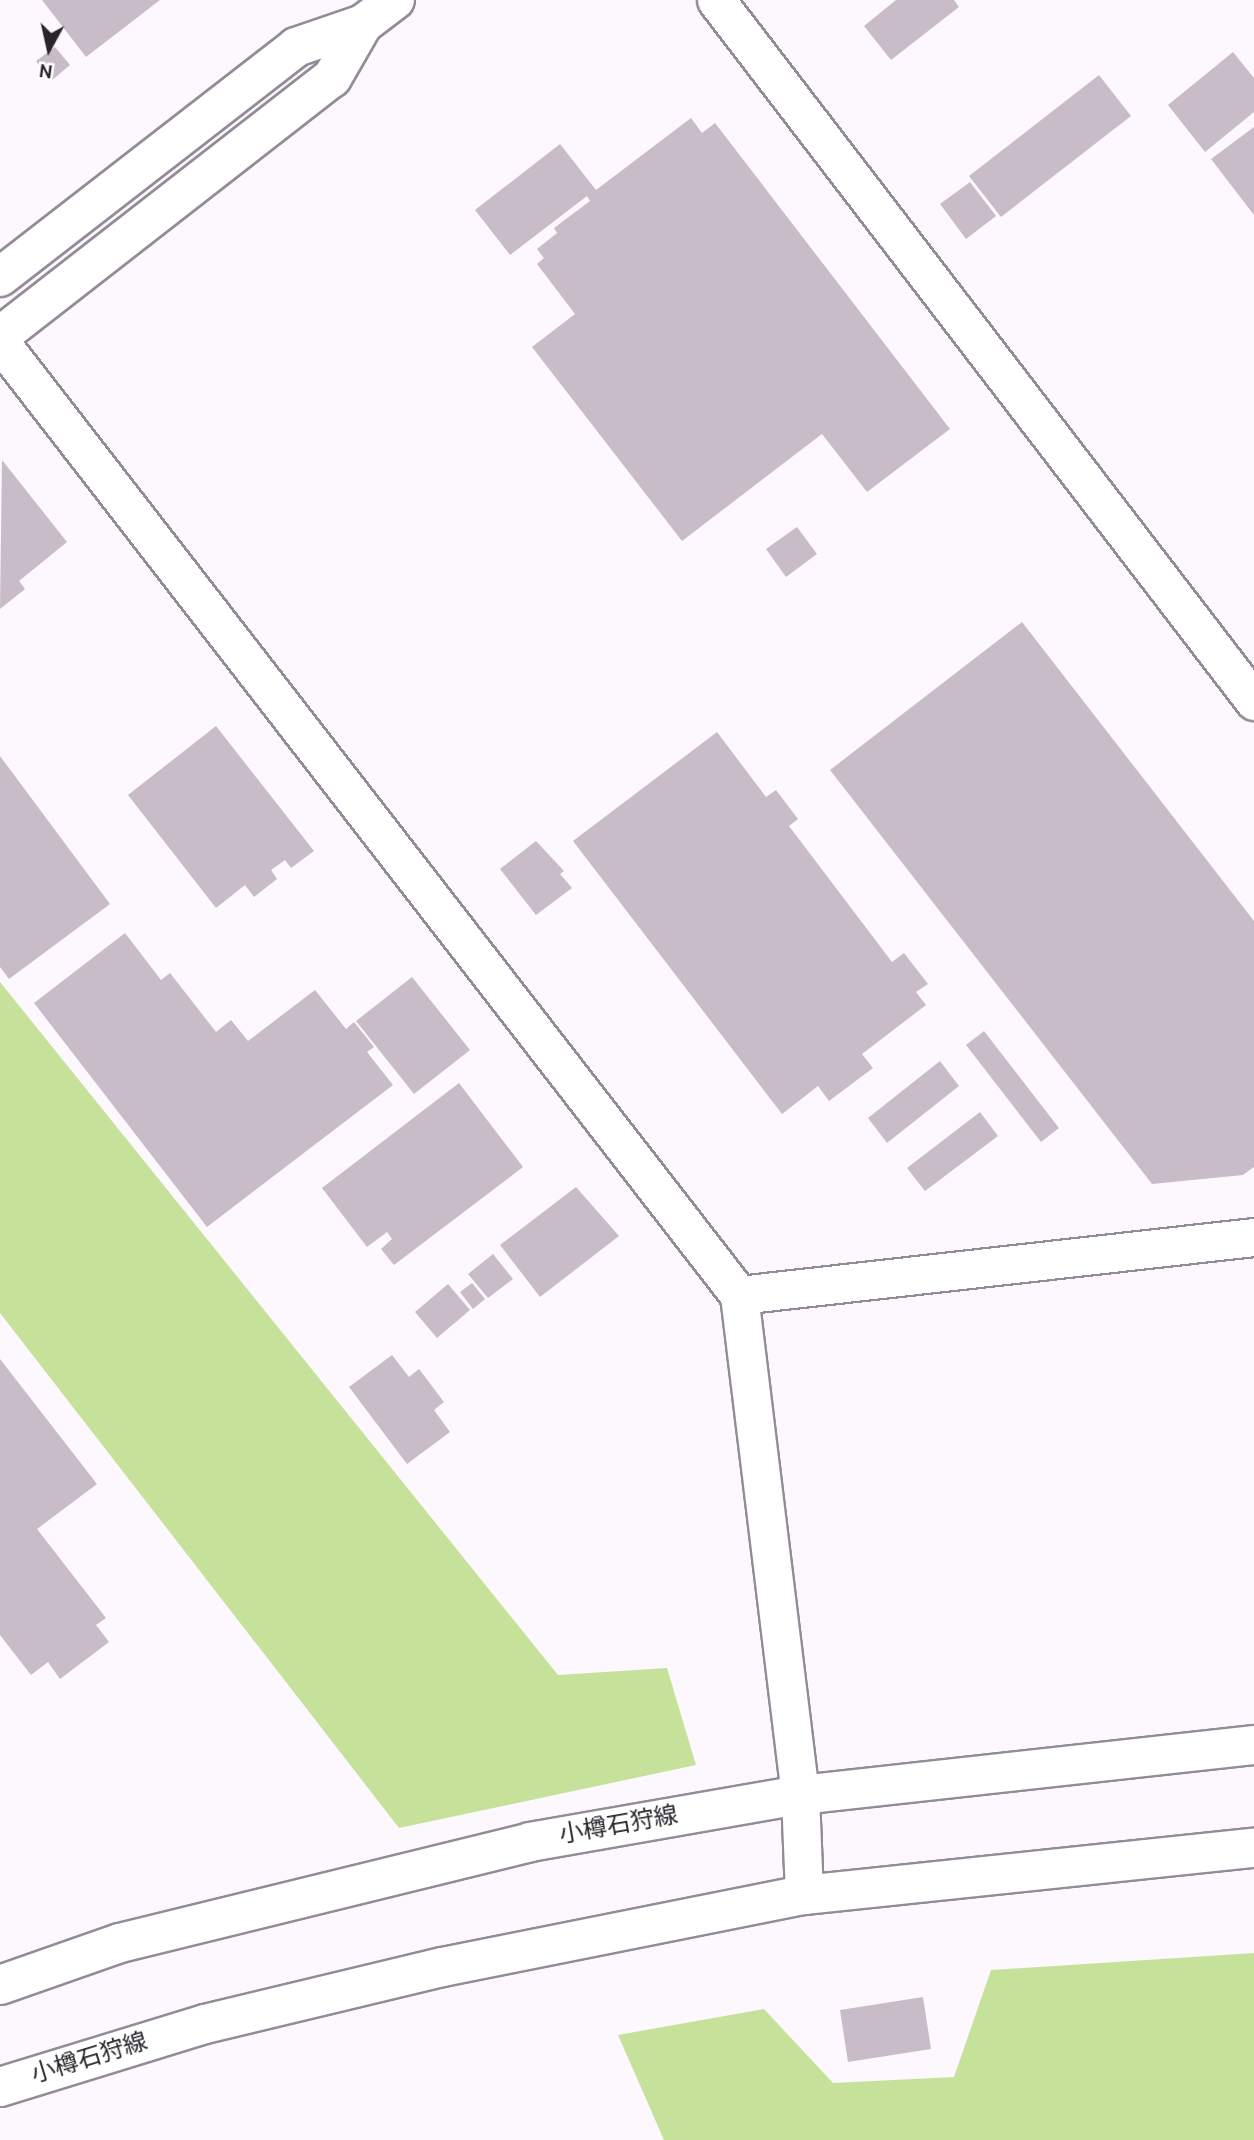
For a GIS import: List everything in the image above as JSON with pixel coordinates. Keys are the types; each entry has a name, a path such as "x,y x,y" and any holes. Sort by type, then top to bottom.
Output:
{"main road":[{"path":"0,277 296,47 363,24 395,0"},
{"path":"0,336 332,78 363,24"},
{"name":"小樽石狩線","path":"0,1985 120,1943 530,1842 800,1795 1254,1745"},
{"name":"小樽石狩線","path":"0,2087 205,2024 443,1967 804,1895 1254,1848"}],"street":[{"path":"716,0 1254,701"},
{"path":"0,342 739,1295 800,1795 804,1895"},
{"path":"739,1295 1254,1237"}],"green space":[{"path":"0,982 558,1675 667,1668 696,1765 399,1828 0,1313"},
{"path":"1254,1953 1254,2140 664,2140 618,2035 764,2009 833,2083 954,2077 991,1970"}],"building":[{"path":"42,0 160,0 86,57"},
{"path":"896,0 954,0 959,7 891,60 864,26"},
{"path":"55,47 70,65 51,81 36,61"},
{"path":"1233,52 1254,78 1254,112 1205,152 1168,105"},
{"path":"1099,75 1131,116 1001,217 969,176"},
{"path":"691,118 702,133 715,123 950,429 867,492 822,434 682,541 532,347 575,314 537,264 544,258 537,249 557,233 554,228 590,201 587,196 510,255 475,210 560,144 596,190"},
{"path":"1254,127 1254,215 1211,159"},
{"path":"970,182 996,216 966,239 940,204"},
{"path":"2,460 67,542 19,581 25,589 0,609"},
{"path":"797,527 817,554 786,577 766,549"},
{"path":"1022,622 1254,921 1254,1167 1243,1175 1152,1184 830,770"},
{"path":"216,726 314,851 291,868 285,860 271,870 277,879 254,897 245,885 216,908 128,795"},
{"path":"717,732 766,797 776,790 798,819 789,826 892,962 904,953 928,984 916,992 926,1005 862,1054 873,1068 829,1101 818,1086 782,1114 573,841"},
{"path":"0,756 110,904 9,979 0,967"},
{"path":"536,841 564,871 560,874 572,888 536,915 500,869"},
{"path":"125,933 161,980 170,973 216,1032 231,1020 248,1041 315,990 346,1029 354,1022 374,1047 367,1052 393,1085 207,1227 34,1003"},
{"path":"412,977 470,1050 414,1094 356,1021"},
{"path":"984,1031 1059,1128 1041,1142 966,1045"},
{"path":"940,1061 959,1086 887,1143 868,1118"},
{"path":"459,1083 523,1167 394,1265 381,1249 392,1239 387,1232 367,1247 322,1188"},
{"path":"980,1112 998,1136 925,1191 907,1168"},
{"path":"576,1187 619,1236 540,1297 500,1245"},
{"path":"493,1254 513,1279 488,1298 468,1274"},
{"path":"472,1283 485,1299 473,1309 460,1292"},
{"path":"448,1284 470,1310 437,1338 415,1312"},
{"path":"392,1355 409,1377 419,1369 444,1402 434,1410 450,1432 407,1464 349,1387"},
{"path":"0,1359 97,1484 37,1529 106,1618 96,1625 109,1642 60,1679 48,1662 31,1675 0,1635"},
{"path":"923,1997 931,2049 848,2062 840,2010"}]}
